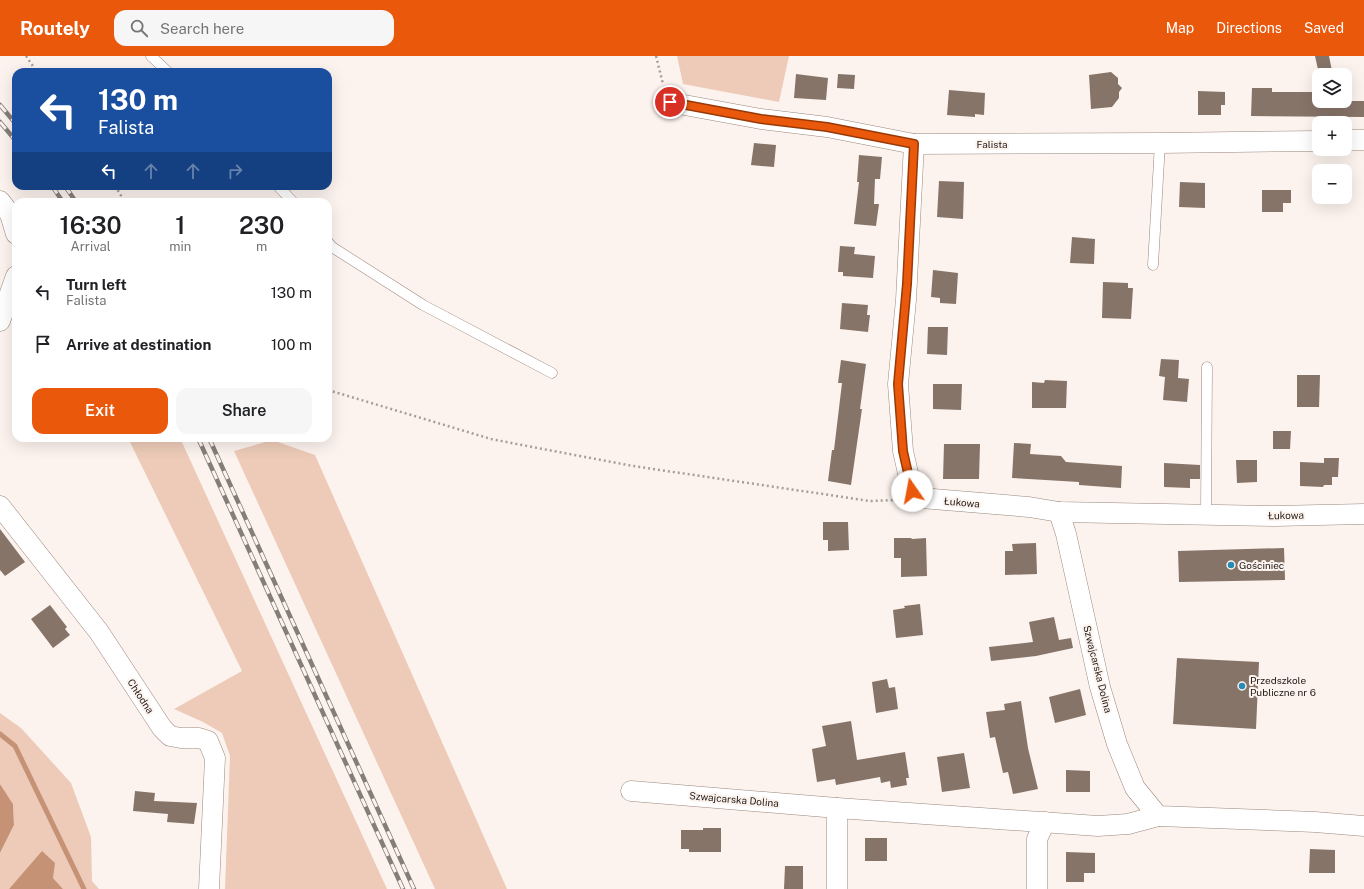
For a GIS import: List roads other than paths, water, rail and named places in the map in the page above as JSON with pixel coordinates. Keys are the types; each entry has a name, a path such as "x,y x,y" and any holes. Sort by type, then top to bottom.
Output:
{"street":[{"name":"Falista","path":"668,102 761,119 827,127 914,144 1160,143 1312,140"},
{"path":"1352,140 1364,140"},
{"name":"Łukowa","path":"914,144 907,284 898,384 905,458 912,491 921,498 1029,507 1059,512 1275,516 1364,514"},
{"path":"0,201 10,214 12,221"},
{"path":"0,321 12,287"},
{"name":"Chłodna","path":"0,506 99,632 162,728 170,736 181,738 199,738 208,741 215,758 209,889"},
{"name":"Szwajcarska Dolina","path":"1059,512 1066,534 1100,687 1117,744 1135,788 1158,816"},
{"name":"Szwajcarska Dolina","path":"631,791 837,808 1098,826 1128,824 1158,816 1315,822 1364,826"},
{"path":"837,808 837,889"},
{"path":"1037,889 1037,839 1045,822"}],"lane":[{"path":"151,56 164,68"},
{"path":"1154,265 1160,143"},
{"path":"282,190 289,198"},
{"path":"332,247 423,305 552,372"},
{"path":"1206,367 1206,514"}],"waterway":[{"path":"0,734 15,746 84,889"}],"railway":[{"path":"0,105 12,119"},
{"path":"0,122 12,136"},
{"path":"55,190 60,198"},
{"path":"68,190 73,198"},
{"path":"200,442 403,889"},
{"path":"211,442 414,889"}],"place":[{"name":"Gościniec","path":"1231,565"},
{"name":"Przedszkole Publiczne nr 6","path":"1242,686"}]}
